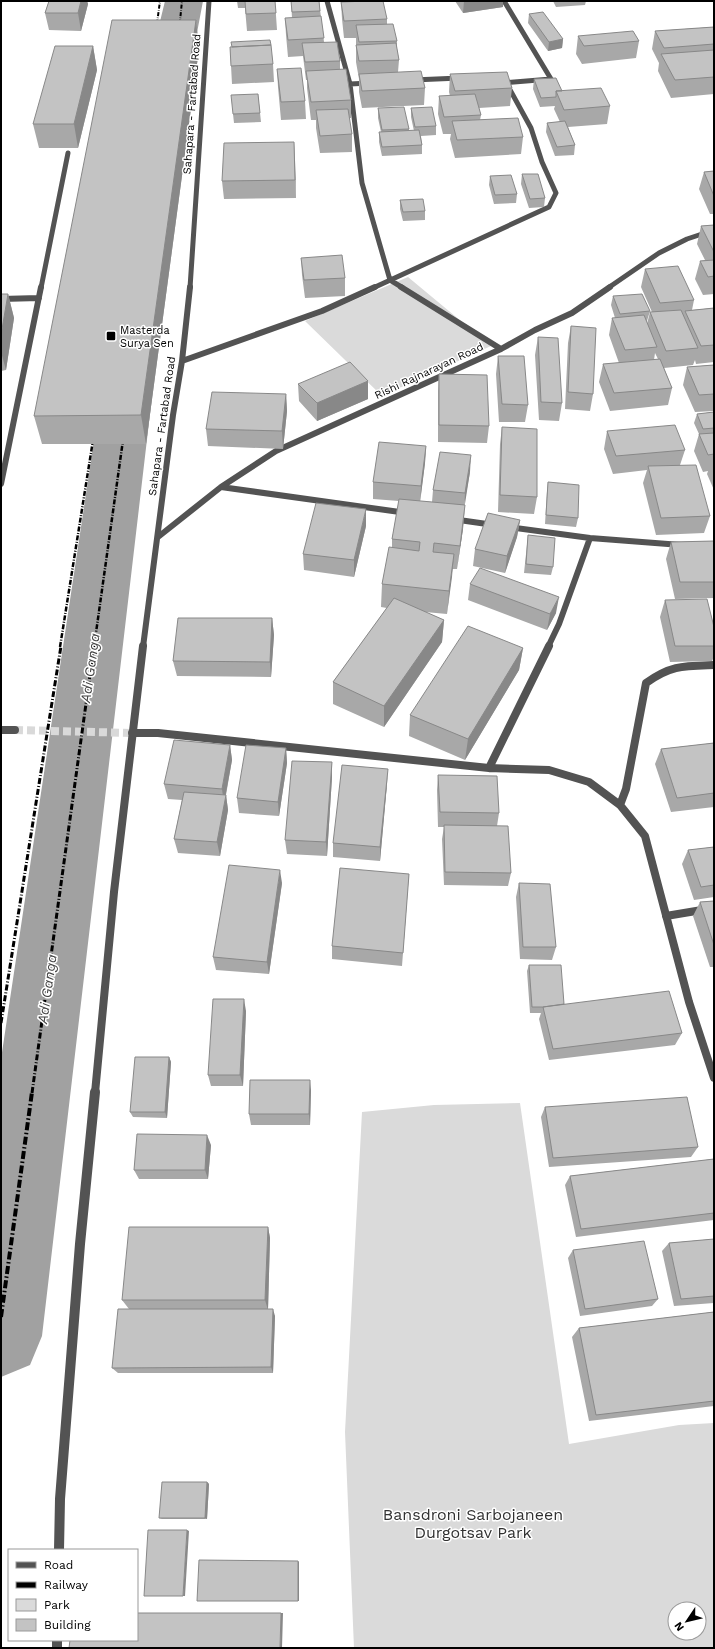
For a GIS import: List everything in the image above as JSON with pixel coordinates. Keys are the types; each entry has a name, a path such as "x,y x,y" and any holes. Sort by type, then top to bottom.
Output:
{"street":[{"name":"Sahapara - Fartabad Road","path":"58,1549 60,1499 80,1244 114,892 132,733 158,537 172,415 182,361 191,281 210,1"},
{"path":"327,1 350,84 362,183 390,280 501,349"},
{"path":"182,361 322,311 549,206 556,193 531,128 509,88 499,82 550,79 504,1"},
{"path":"410,81 470,78"},
{"path":"350,84 380,82"},
{"path":"1,484 68,153"},
{"name":"Rishi Rajnarayan Road","path":"158,537 221,487 276,451 501,349 535,330 572,314 659,253 687,239 714,230"},
{"path":"1,299 38,298"},
{"path":"221,487 417,514"},
{"path":"441,518 590,538 665,545 686,544"},
{"path":"489,768 560,624 590,538"},
{"path":"620,805 626,789 646,683 660,672 674,666 714,665"},
{"path":"1,730 15,730"},
{"path":"132,733 158,734 489,768 549,770 589,782 620,805 645,836 689,1002 714,1078"},
{"path":"666,916 714,908"}],"green space":[{"path":"408,277 491,346 382,396 305,321"},
{"name":"Bansdroni Sarbojaneen Durgotsav Park","path":"520,1103 569,1444 679,1425 714,1423 714,1648 354,1648 345,1432 362,1112 434,1105"}],"building":[{"path":"49,1 81,1 78,13 45,13"},
{"path":"245,1 275,1 276,13 246,14"},
{"path":"291,1 319,1 320,11 292,12"},
{"path":"383,1 387,19 344,21 341,2"},
{"path":"543,12 563,39 549,42 529,14"},
{"path":"321,16 324,38 288,40 285,18"},
{"name":"Masterda Surya Sen","path":"112,20 196,20 141,415 34,416"},
{"path":"393,24 397,41 359,42 356,25"},
{"path":"714,27 714,44 664,48 655,31"},
{"path":"633,31 639,41 584,46 578,36"},
{"path":"270,40 271,45 232,47 231,42"},
{"path":"337,42 340,61 305,62 302,43"},
{"path":"396,43 399,60 359,61 356,45"},
{"path":"271,45 273,64 231,66 230,47"},
{"path":"55,46 93,46 74,124 33,124"},
{"path":"714,50 714,77 675,80 661,54"},
{"path":"301,68 305,101 281,102 277,69"},
{"path":"346,69 351,100 311,102 306,71"},
{"path":"421,71 425,88 362,91 359,74"},
{"path":"507,72 512,88 455,91 450,74"},
{"path":"556,78 562,91 556,91 556,97 541,98 534,79"},
{"path":"601,88 610,106 564,110 556,91"},
{"path":"258,94 260,113 233,114 231,95"},
{"path":"475,94 481,115 444,117 439,96"},
{"path":"404,107 409,129 382,130 378,108"},
{"path":"432,107 436,126 415,127 411,108"},
{"path":"348,109 352,134 320,136 316,110"},
{"path":"518,118 523,137 457,140 452,121"},
{"path":"565,121 575,145 557,147 547,123"},
{"path":"419,130 422,145 382,147 379,132"},
{"path":"294,142 295,180 222,181 224,143"},
{"path":"714,171 714,196 704,172"},
{"path":"522,174 538,174 545,198 530,199"},
{"path":"511,175 517,194 495,195 490,176"},
{"path":"423,199 425,211 403,212 400,200"},
{"path":"714,225 714,252 701,226"},
{"path":"342,255 345,278 304,280 301,258"},
{"path":"714,260 714,276 708,277 700,261"},
{"path":"678,266 694,300 660,303 645,269"},
{"path":"1,294 8,294 1,335"},
{"path":"642,294 650,311 620,314 613,296"},
{"path":"714,308 714,345 701,346 685,311"},
{"path":"681,310 698,348 666,351 650,312"},
{"path":"644,315 657,347 625,350 612,318"},
{"path":"571,326 596,328 593,394 568,392"},
{"path":"538,337 558,338 562,403 541,402"},
{"path":"498,356 524,356 528,405 502,404"},
{"path":"660,359 672,388 614,393 603,364"},
{"path":"350,362 368,381 317,403 298,384"},
{"path":"714,365 714,394 699,395 687,367"},
{"path":"439,374 487,375 489,426 439,425"},
{"path":"212,392 286,394 282,431 206,429"},
{"path":"714,412 714,428 703,429 697,414"},
{"path":"675,425 685,450 616,456 607,431"},
{"path":"502,427 537,429 537,497 500,495"},
{"path":"714,433 714,454 708,455 699,434"},
{"path":"379,442 426,446 421,486 373,482"},
{"path":"440,452 471,455 465,493 433,490"},
{"path":"696,465 710,516 661,518 648,466"},
{"path":"548,482 579,485 578,518 546,515"},
{"path":"399,499 465,505 460,546 434,543 433,552 454,554 449,591 382,584 389,547 419,551 420,542 392,539"},
{"path":"316,503 366,509 354,560 303,554"},
{"path":"488,513 520,520 507,556 475,549"},
{"path":"528,535 555,538 553,567 526,564"},
{"path":"714,541 714,582 680,582 671,542"},
{"path":"480,568 559,597 550,614 470,584"},
{"path":"394,598 444,620 384,706 333,682"},
{"path":"707,599 714,627 714,646 675,646 665,600"},
{"path":"178,618 272,618 270,662 173,661"},
{"path":"468,626 523,648 468,739 410,715"},
{"path":"174,740 230,745 222,789 164,784"},
{"path":"714,743 714,793 677,798 661,749"},
{"path":"246,745 286,748 278,802 237,798"},
{"path":"292,761 332,762 326,842 285,840"},
{"path":"342,765 388,769 380,847 333,843"},
{"path":"438,775 497,776 499,813 440,812"},
{"path":"184,792 226,795 217,842 174,839"},
{"path":"444,825 508,826 511,873 445,872"},
{"path":"714,847 714,885 701,887 688,850"},
{"path":"229,865 280,870 267,962 213,957"},
{"path":"340,868 409,874 403,953 332,946"},
{"path":"519,883 550,884 556,947 523,947"},
{"path":"714,901 714,945 700,902"},
{"path":"529,965 561,965 564,1004 532,1007"},
{"path":"669,991 682,1033 553,1049 543,1007"},
{"path":"213,999 244,999 240,1075 208,1075"},
{"path":"135,1057 169,1057 165,1112 130,1112"},
{"path":"250,1080 310,1080 309,1114 249,1114"},
{"path":"687,1097 698,1147 553,1158 545,1107"},
{"path":"137,1134 207,1135 205,1170 134,1170"},
{"path":"714,1159 714,1213 581,1229 570,1176"},
{"path":"129,1227 268,1227 265,1300 122,1300"},
{"path":"714,1239 714,1296 681,1299 669,1243"},
{"path":"644,1241 658,1299 585,1309 573,1250"},
{"path":"118,1309 273,1309 271,1367 112,1368"},
{"path":"714,1312 714,1401 596,1415 579,1328"},
{"path":"162,1482 207,1482 205,1518 159,1518"},
{"path":"148,1530 187,1530 183,1596 144,1596"},
{"path":"199,1560 298,1561 298,1601 197,1601"},
{"path":"138,1613 281,1613 280,1648 69,1648 70,1641 138,1641"}],"waterway":[{"name":"Adi Ganga","path":"166,111 176,38 184,1"},
{"name":"Adi Ganga","path":"1,1336 132,354"}],"tunnel":[{"path":"15,730 132,733"}],"railway":[{"path":"156,31 160,1"},
{"path":"179,31 182,1"},
{"path":"94,647 124,433"},
{"path":"60,647 94,434"},
{"path":"1,1023 61,646"},
{"path":"32,1093 94,646"},
{"path":"1,1317 32,1092"}],"place":[{"name":"Masterda Surya Sen","path":"111,336"}]}
